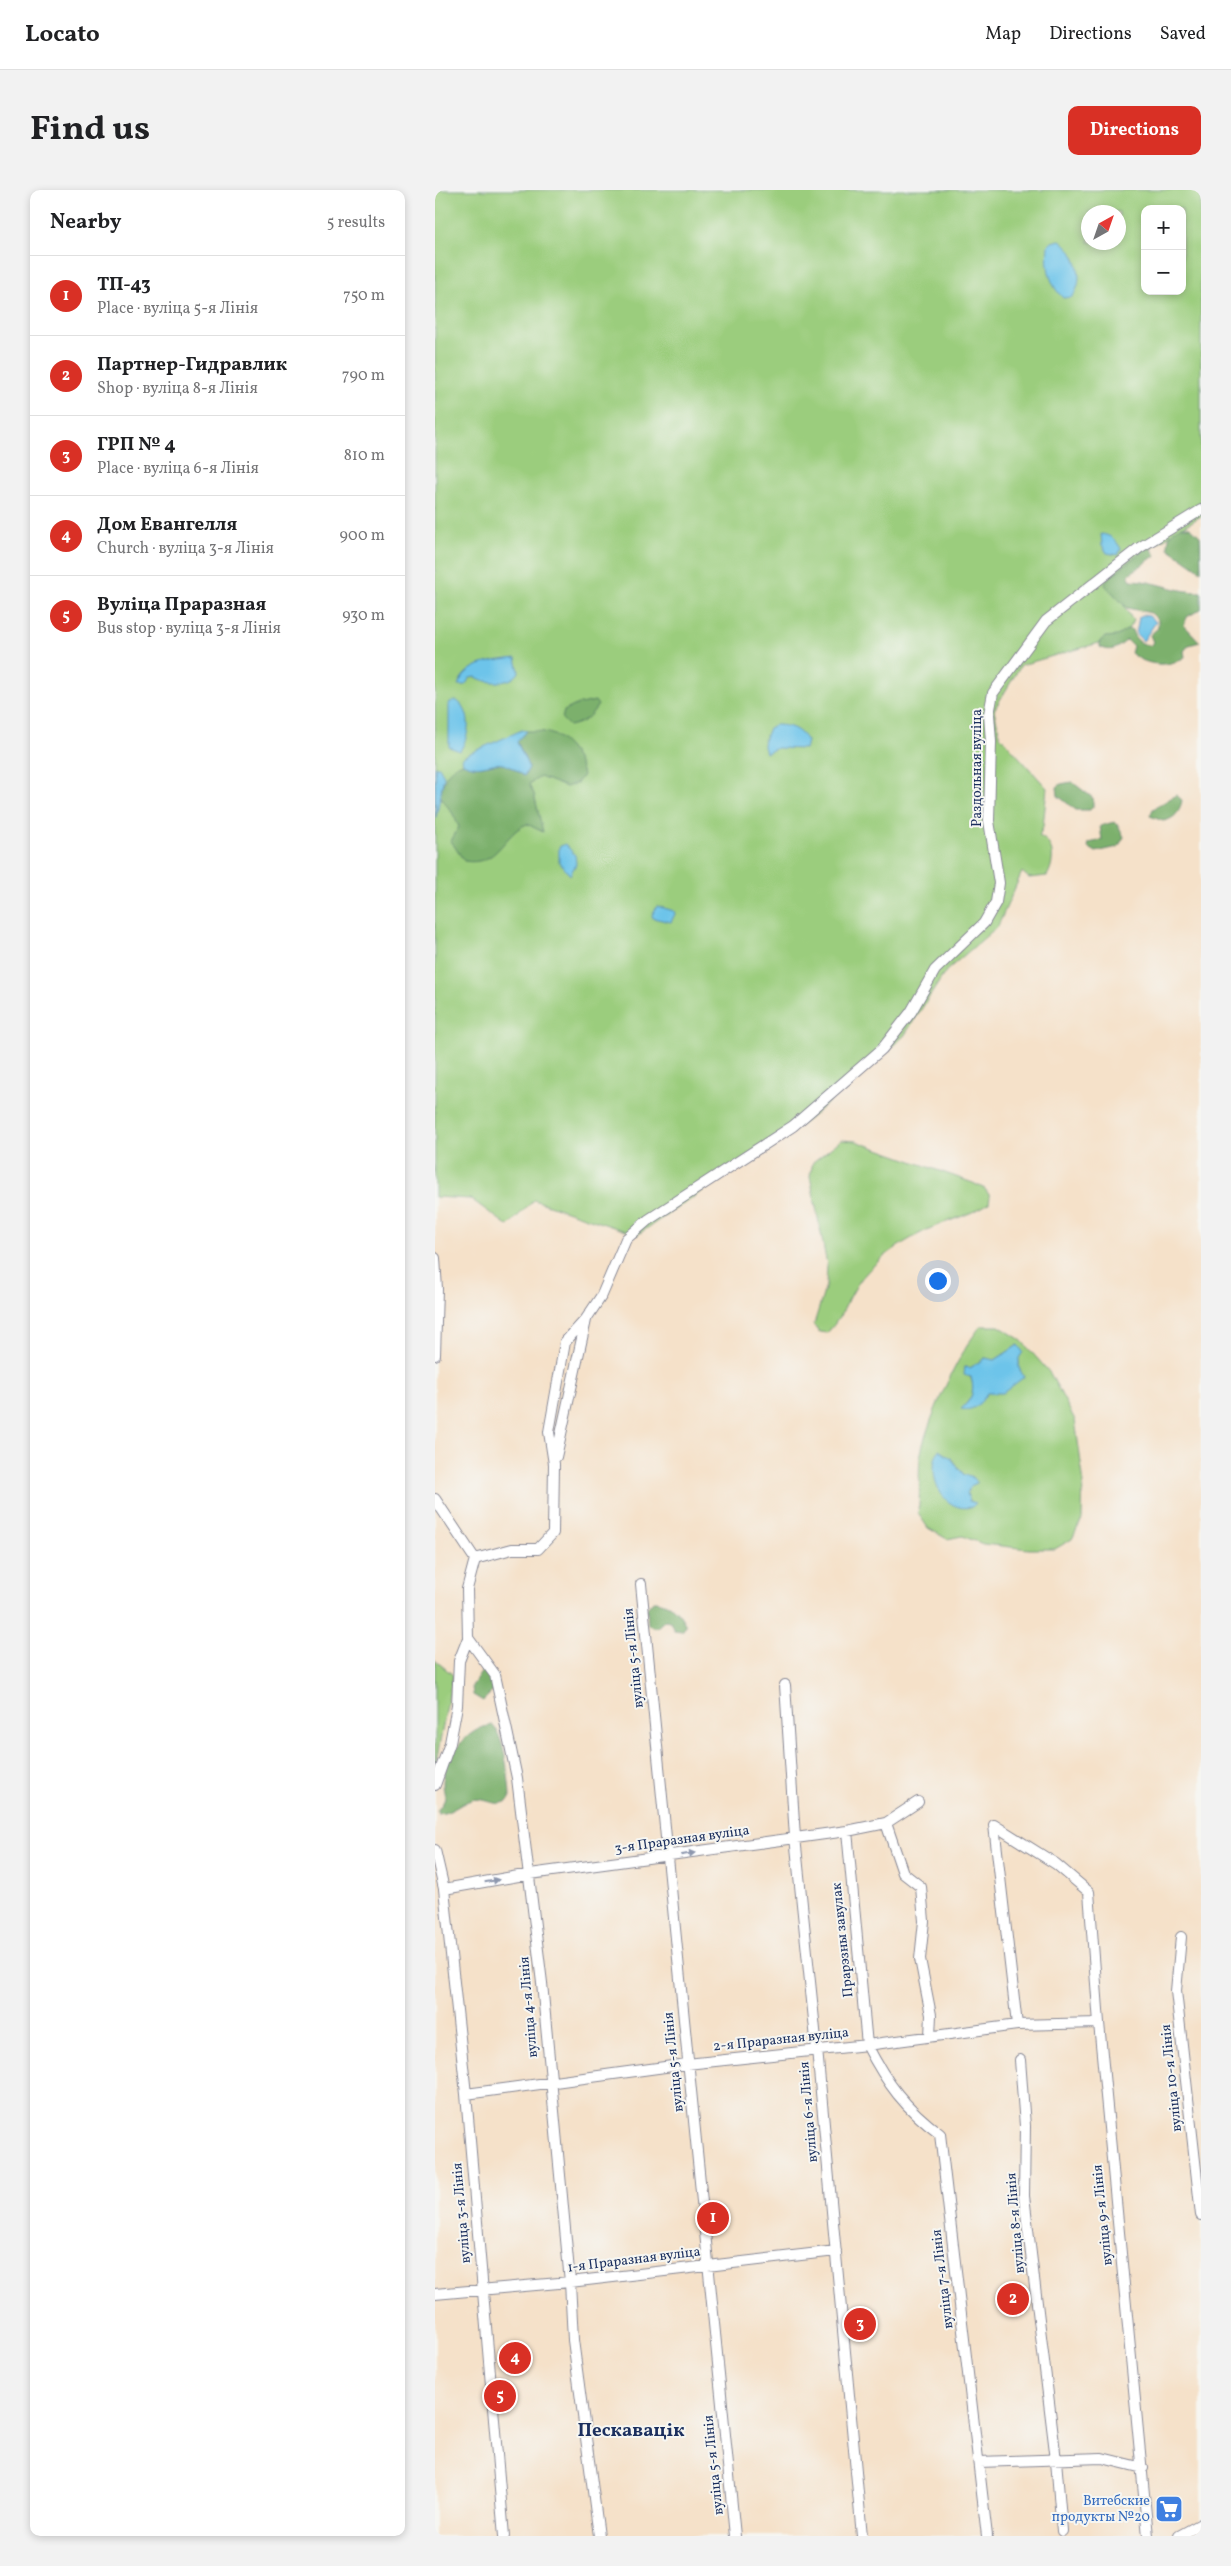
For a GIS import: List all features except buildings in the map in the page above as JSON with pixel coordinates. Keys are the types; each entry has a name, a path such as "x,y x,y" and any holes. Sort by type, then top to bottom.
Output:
{"street":[{"name":"Раздольная вуліца","path":"586,1319 602,1295 626,1239 648,1220 793,1126 882,1049 911,1012 935,970 984,923 997,902 999,884 989,821 991,742 989,714 993,693 1046,621 1139,548 1201,510"},
{"path":"435,1258 437,1289 435,1355"},
{"path":"475,1559 511,1549 538,1549 553,1533 554,1464 549,1432 565,1342 586,1319"},
{"path":"554,1464 586,1319"},
{"path":"435,1499 475,1559 467,1589 467,1638 459,1661 457,1706 450,1743 435,1785"},
{"name":"вуліца 5-я Лінія","path":"641,1584 735,2536"},
{"name":"вуліца 4-я Лінія","path":"467,1638 495,1676 517,1778 530,1874 570,2282 573,2340 599,2536"},
{"name":"вуліца 6-я Лінія","path":"785,1684 795,1837 817,2049 862,2536"},
{"name":"3-я Праразная вуліца","path":"444,1889 530,1874 668,1857 795,1837 847,1832 886,1823 918,1802"},
{"path":"886,1823 903,1873 921,1887 924,1921 920,1959 931,2015 930,2036"},
{"name":"вуліца 9-я Лінія","path":"1017,2025 994,1825 1056,1864 1089,1892 1099,2023 1148,2536"},
{"name":"Прарэзны завулак","path":"847,1832 867,2045"},
{"name":"вуліца 3-я Лінія","path":"435,1850 444,1889 466,2094 504,2536"},
{"name":"вуліца 10-я Лінія","path":"1181,1937 1176,1991 1201,2215"},
{"name":"2-я Праразная вуліца","path":"466,2094 687,2064 867,2045 1017,2025 1099,2023"},
{"name":"вуліца 7-я Лінія","path":"867,2045 877,2064 902,2100 915,2115 940,2134 987,2536"},
{"name":"вуліца 8-я Лінія","path":"1020,2060 1025,2126 1024,2196 1056,2460 1062,2531"},
{"name":"1-я Праразная вуліца","path":"435,2294 570,2282 836,2251"},
{"path":"979,2462 1101,2458 1143,2468"},
{"path":"1179,2536 1201,2524"}],"green space":[{"path":"435,190 1201,190 1201,516 1156,544 1108,578 1133,621 1124,636 1021,665 994,710 1000,736 1047,788 1043,827 1039,836 1048,843 1052,853 1050,871 1047,876 1029,878 1022,872 998,926 946,971 904,1036 808,1120 637,1235 534,1200 508,1226 471,1199 435,1197"},
{"path":"1180,527 1190,527 1200,536 1201,571 1168,548 1170,535"},
{"path":"1146,548 1151,548 1156,555 1128,575 1131,580 1184,591 1201,592 1201,609 1187,617 1184,625 1200,642 1189,645 1184,651 1185,657 1171,663 1157,664 1143,661 1131,653 1133,646 1127,640 1111,650 1100,647 1100,641 1105,637 1117,636 1128,629 1132,630 1136,639 1141,642 1150,646 1153,642 1150,635 1158,628 1158,620 1151,613 1127,608 1105,585 1107,579"},
{"path":"595,701 598,705 583,721 569,726 562,719 564,711 576,705"},
{"path":"527,731 548,733 559,738 573,752 583,775 577,783 566,787 540,777 529,784 534,794 543,832 527,824 512,835 493,855 476,862 464,861 451,841 459,827 453,814 440,796 447,775 457,765 463,763 472,766 505,765 514,768 524,776 529,768 517,741"},
{"path":"1072,782 1093,798 1093,807 1090,810 1076,810 1058,796 1057,787 1061,784"},
{"path":"1176,795 1182,800 1180,808 1174,817 1163,821 1150,816 1153,809"},
{"path":"1114,822 1118,825 1124,837 1118,847 1096,852 1088,847 1089,843 1102,840 1100,826"},
{"path":"841,1140 856,1141 973,1183 985,1189 990,1196 989,1203 921,1233 883,1258 869,1270 857,1285 839,1318 827,1333 819,1332 814,1324 826,1285 827,1265 810,1176 813,1162"},
{"path":"981,1326 999,1326 1021,1340 1050,1373 1075,1420 1083,1477 1082,1519 1072,1539 1055,1549 1029,1549 983,1544 962,1536 947,1539 928,1528 918,1513 919,1466 928,1428 944,1389","holes":["1018,1345 1019,1368 987,1393 979,1402 961,1409 970,1399 973,1389 973,1384 965,1367 970,1368 985,1358 995,1360","951,1458 972,1485 967,1492 969,1501 975,1503 949,1501"]},
{"path":"653,1601 669,1605 681,1616 686,1626 682,1631 674,1630 670,1621 665,1620 656,1628 648,1625 647,1608"},
{"path":"435,1660 453,1675 435,1767"},
{"path":"482,1671 486,1671 493,1677 494,1690 483,1701 473,1695 472,1686"},
{"path":"492,1725 500,1738 503,1748 510,1799 501,1803 471,1800 447,1812 438,1814 437,1811 445,1799 443,1787 444,1773 452,1754 474,1732"}],"water":[{"path":"1060,240 1071,252 1078,267 1078,283 1072,297 1063,298 1058,293 1049,274 1048,246 1052,242"},
{"path":"1101,534 1113,538 1121,549 1118,555 1107,553 1102,545"},
{"path":"1142,615 1149,616 1156,622 1143,641 1136,634 1139,617"},
{"path":"516,658 519,672 511,679 493,682 476,677 470,678 465,685 458,685 462,677 475,667 490,662"},
{"path":"456,700 465,711 468,724 466,738 460,751 449,747 449,703"},
{"path":"775,725 789,727 801,733 807,741 805,749 777,748 766,753 763,743 769,728"},
{"path":"522,730 527,731 517,742 529,768 524,776 514,768 505,765 472,766 463,763 462,758 468,754"},
{"path":"435,767 439,767 444,776 436,818"},
{"path":"565,844 575,855 576,864 570,875 559,862 559,847"},
{"path":"657,906 674,911 675,914 671,922 653,918 652,915"},
{"path":"1018,1345 1023,1352 1019,1358 1019,1368 1024,1377 1003,1393 987,1393 980,1403 973,1408 961,1409 968,1402 973,1387 971,1377 964,1375 965,1367 970,1368 985,1358 995,1360"},
{"path":"939,1450 951,1458 964,1475 971,1476 977,1483 972,1485 967,1492 969,1501 976,1503 972,1507 961,1508 952,1504 939,1490 934,1470 935,1459"}],"place":[{"name":"ТП-43","path":"713,2218"},
{"name":"Партнер-Гидравлик","path":"1013,2299"},
{"name":"ГРП № 4","path":"860,2324"},
{"name":"Дом Евангелля","path":"515,2358"},
{"name":"Вуліца Праразная","path":"500,2396"},
{"name":"Витебские продукты №20","path":"1169,2509"}],"district":[{"name":"Пескавацік","path":"631,2431"}]}
